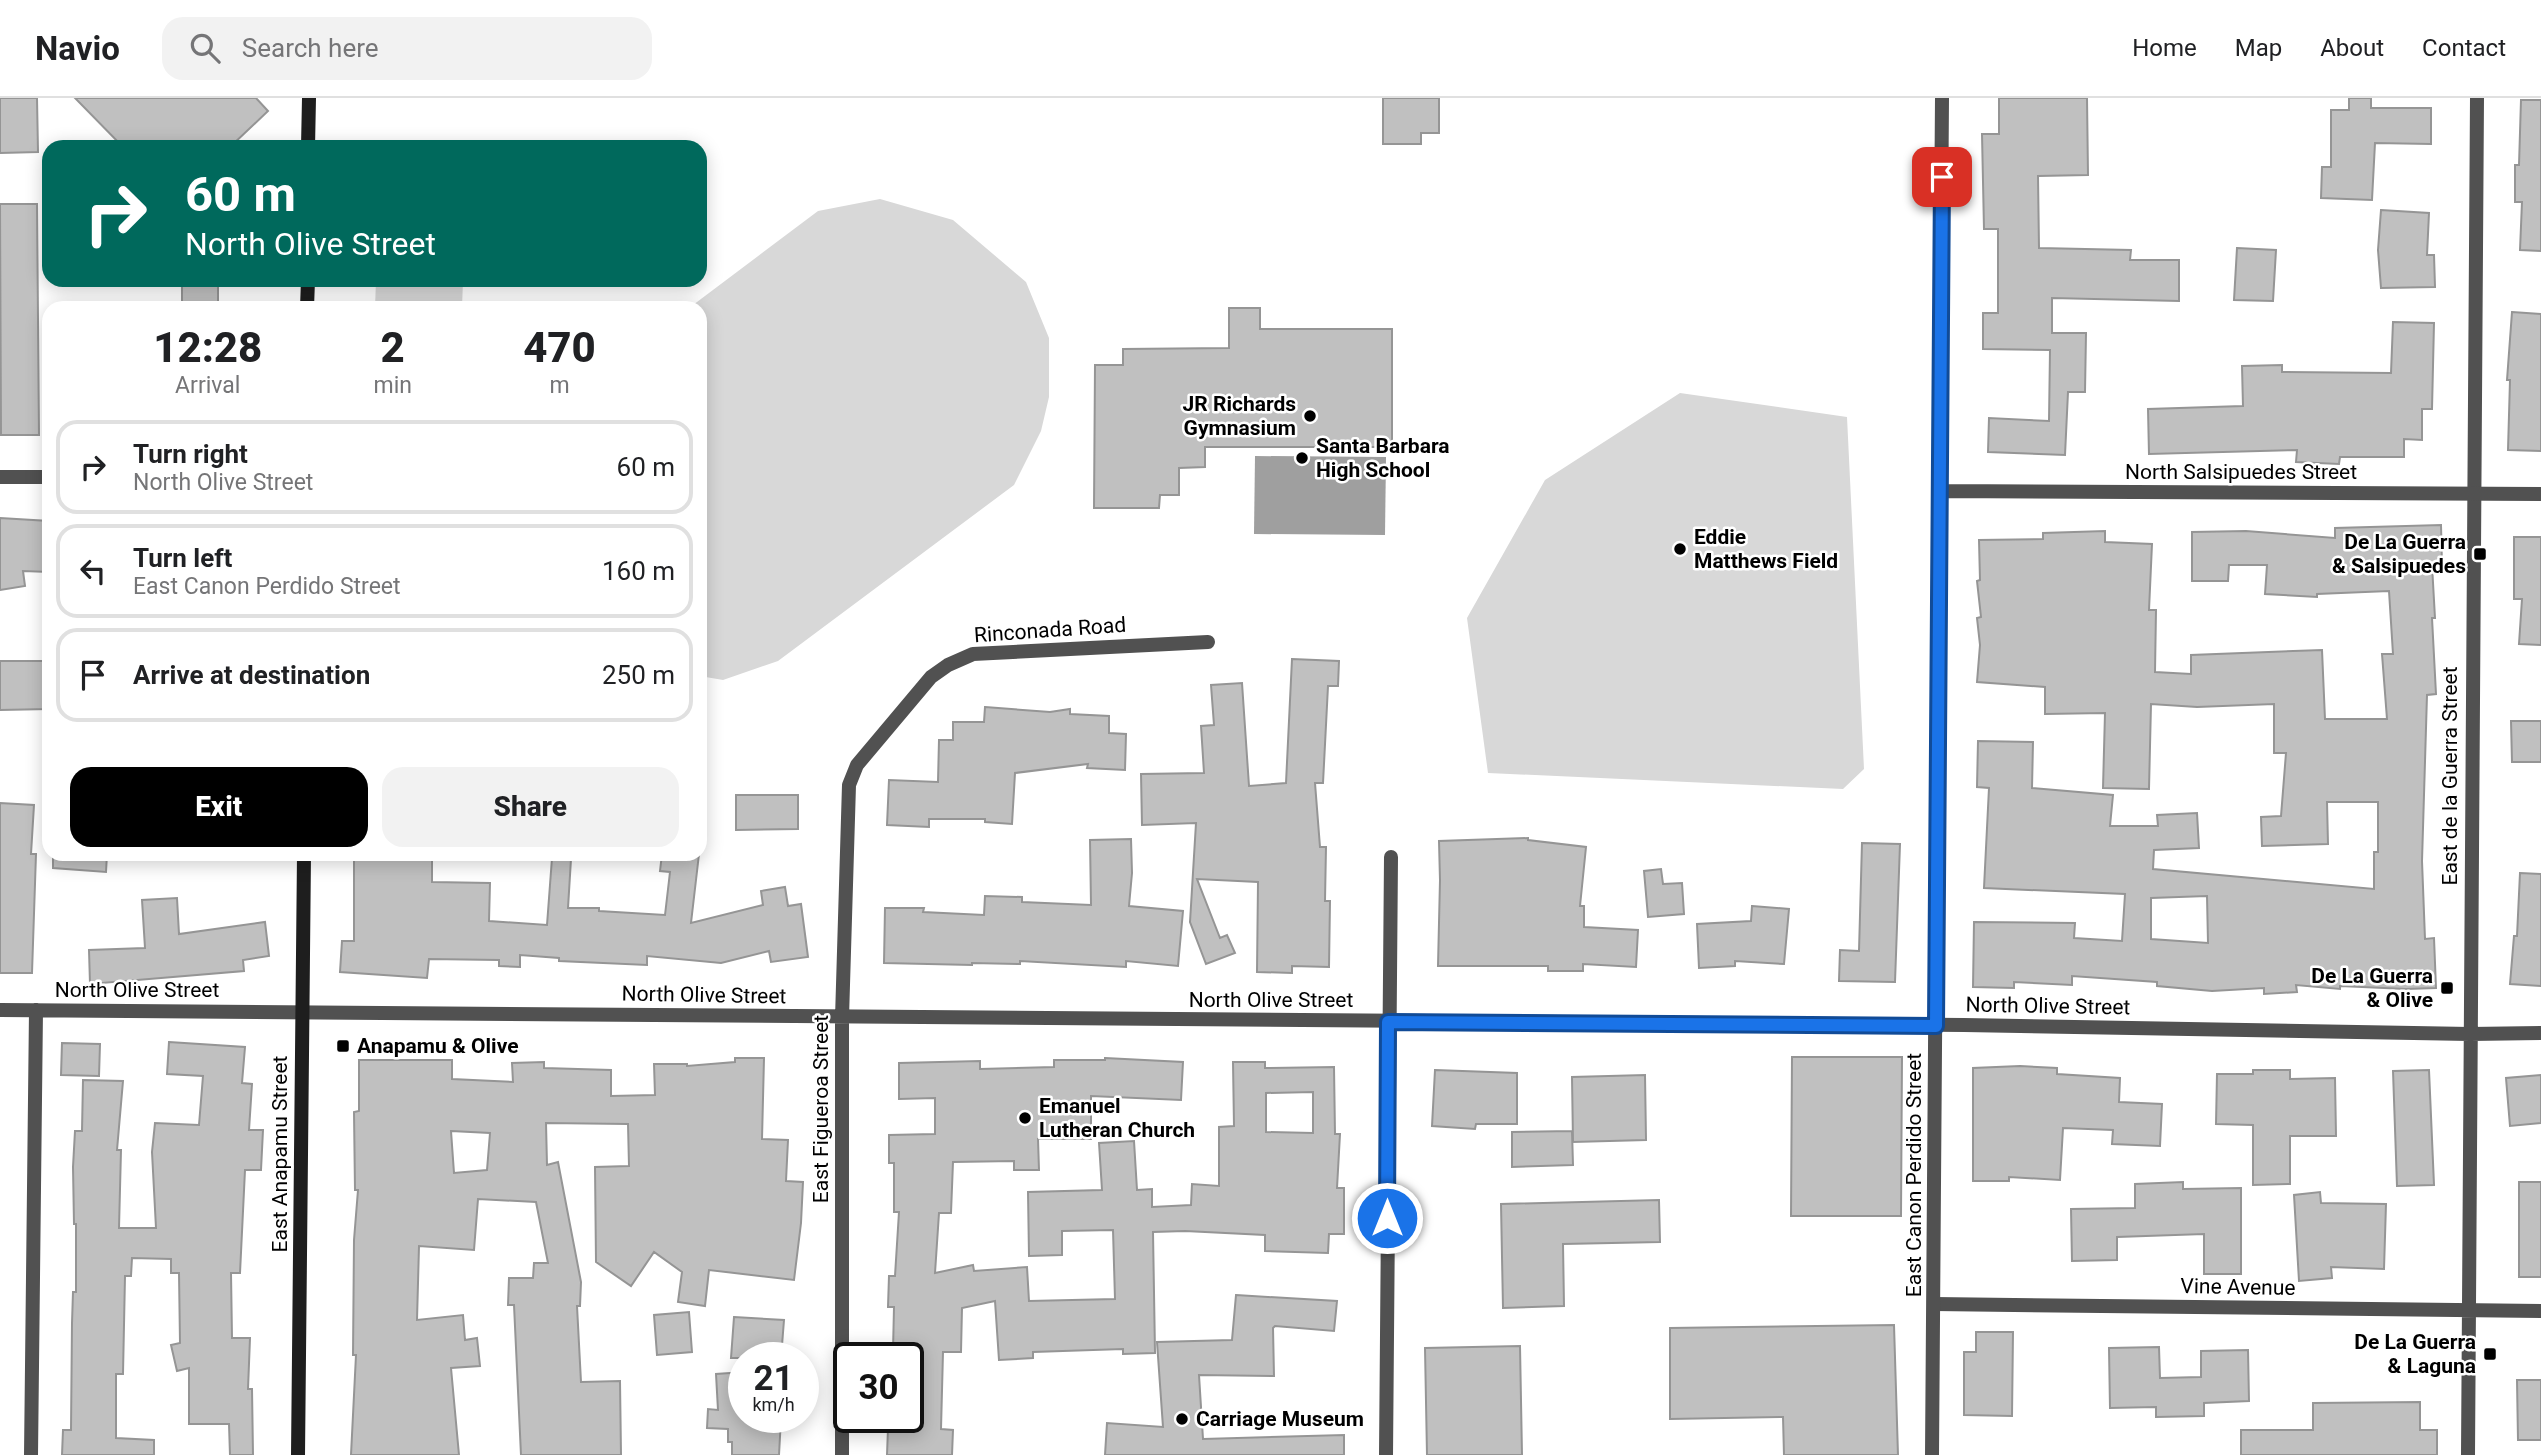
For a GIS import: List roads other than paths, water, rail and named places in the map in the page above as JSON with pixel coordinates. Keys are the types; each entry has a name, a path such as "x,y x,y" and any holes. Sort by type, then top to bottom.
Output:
{"main road":[{"path":"308,140 309,98"},
{"name":"East Anapamu Street","path":"299,1455 304,861"}],"street":[{"name":"East Canon Perdido Street","path":"1932,1455 1942,98"},
{"name":"East de la Guerra Street","path":"2468,1455 2477,98"},
{"path":"0,477 42,477"},
{"name":"North Salsipuedes Street","path":"1940,491 2474,496 2541,494"},
{"name":"Rinconada Road","path":"857,765 931,677 948,664 973,654 1208,642"},
{"name":"East Figueroa Street","path":"842,1455 842,1017 849,785 857,765"},
{"path":"1385,1455 1391,857"},
{"name":"North Olive Street","path":"0,1010 2541,1033"},
{"path":"31,1455 36,1010"},
{"name":"Vine Avenue","path":"1934,1304 2541,1311"}],"place":[{"name":"JR Richards Gymnasium","path":"1310,416"},
{"name":"Santa Barbara High School","path":"1302,458"},
{"name":"Eddie Matthews Field","path":"1680,549"},
{"name":"De La Guerra & Salsipuedes","path":"2480,554"},
{"name":"De La Guerra & Olive","path":"2447,988"},
{"name":"Anapamu & Olive","path":"343,1046"},
{"name":"Emanuel Lutheran Church","path":"1025,1118"},
{"name":"De La Guerra & Laguna","path":"2490,1354"},
{"name":"Carriage Museum","path":"1182,1419"}]}
